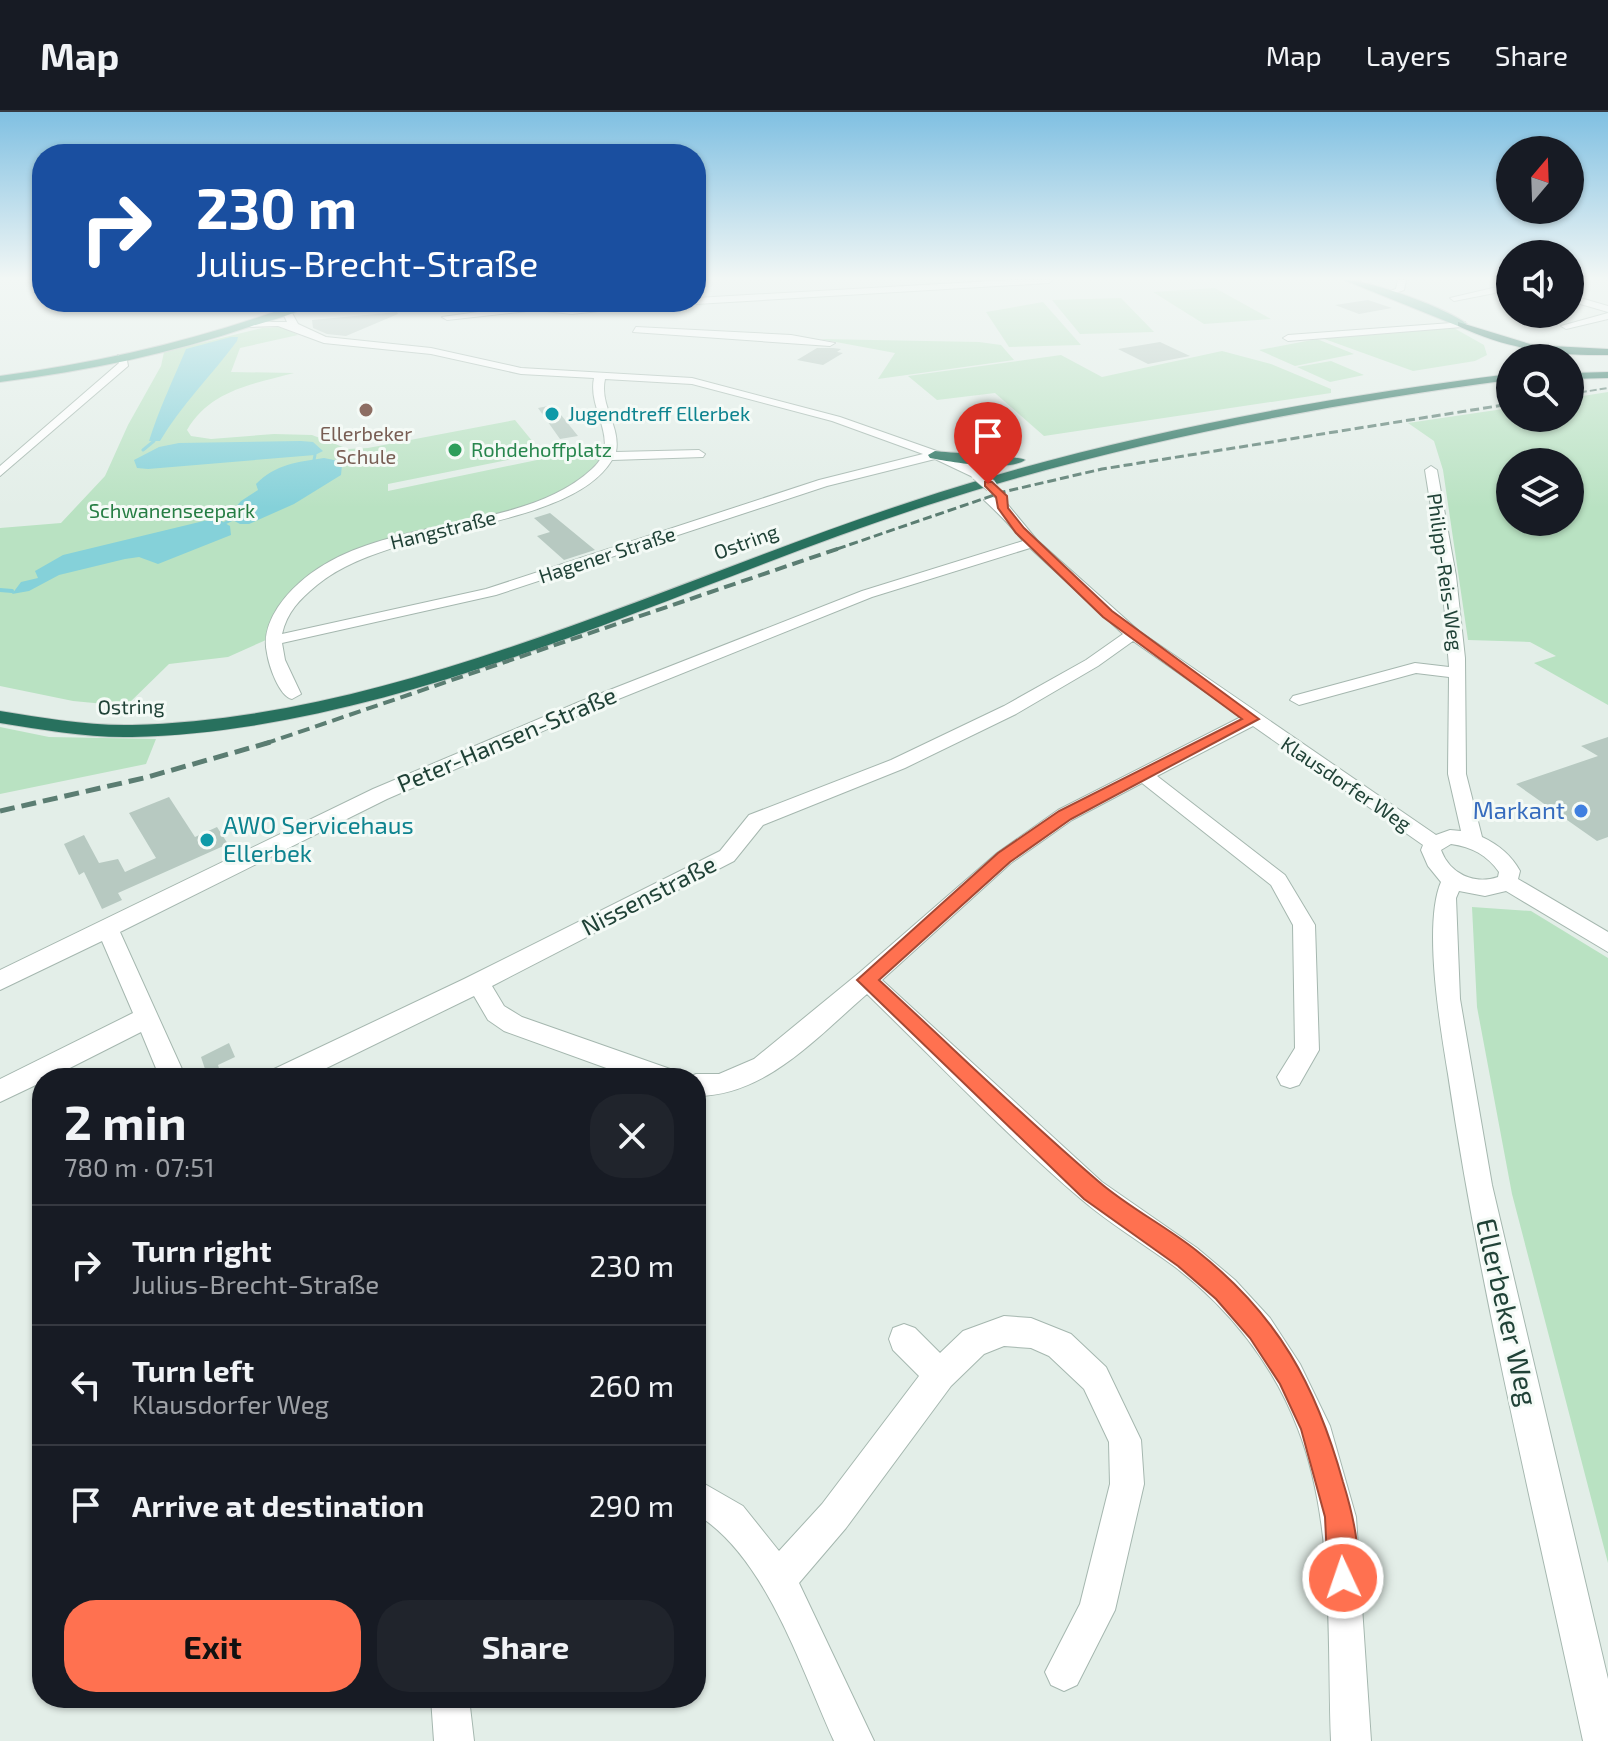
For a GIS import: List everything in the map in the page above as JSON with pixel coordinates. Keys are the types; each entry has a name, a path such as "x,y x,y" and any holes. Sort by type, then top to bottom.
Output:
{"highway":[{"path":"1584,369 1608,363"},
{"path":"1584,373 1608,375"},
{"path":"1341,397 1425,375"},
{"name":"Ostring","path":"0,703 47,713 132,719 218,715 293,703 453,660 1001,478 1341,397 1496,376"},
{"name":"Ostring","path":"1223,423 1496,376"},
{"path":"1370,398 1496,388"},
{"path":"730,566 821,521 1018,460 1149,429 1223,423"},
{"path":"730,566 812,550 1223,423"},
{"path":"941,458 1018,460"},
{"name":"Ostring","path":"0,717 56,727 123,730 214,725 293,713 463,666 730,566"}],"main road":[{"path":"0,379 126,356"}],"street":[{"name":"Klausdorfer Weg","path":"457,356 521,371 677,379 741,392 851,424 941,458 970,474 992,494 1032,543 1133,634 1434,843"},
{"path":"0,472 124,364 122,357"},
{"path":"600,376 595,392 597,404 611,426 614,443 609,456 699,454"},
{"path":"0,449 27,448"},
{"name":"Hangstraße","path":"274,640 285,606 307,583 343,561 398,540 507,515 544,502 589,478 609,456"},
{"name":"Hagener Straße","path":"274,640 491,592 821,483 941,458"},
{"name":"Philipp-Reis-Weg","path":"1431,470 1449,576 1457,674 1457,774 1473,841"},
{"name":"Peter-Hansen-Straße","path":"0,981 380,794 585,706 867,594 1032,543"},
{"name":"Nissenstraße","path":"302,1068 478,983 727,856 756,820 898,764 1010,710 1092,663 1133,634"},
{"path":"274,640 277,660 292,694"},
{"name":"Philipp-Reis-Weg","path":"1299,700 1415,668 1435,668 1457,674"},
{"path":"706,1085 720,1085 763,1067 867,980 1004,858 1065,815 1252,719"},
{"path":"1143,775 1251,857 1278,880 1291,898 1304,925 1308,1029 1307,1050 1290,1077"},
{"name":"Klausdorfer Weg","path":"1453,879 1433,860 1431,850 1434,843 1450,837 1473,841"},
{"path":"1453,879 1485,889 1507,882 1510,871 1502,858 1473,841"},
{"name":"Ellerbeker Weg","path":"1453,879 1445,898 1448,999 1478,1185 1603,1741"},
{"path":"1507,882 1608,943"},
{"path":"108,930 169,1068"},
{"path":"867,980 1092,1191 1187,1258 1225,1290 1259,1329 1289,1375 1314,1426 1339,1517 1351,1741"},
{"path":"478,983 496,1013 513,1024 636,1068"},
{"path":"46,1068 148,1017"},
{"path":"0,1091 32,1075"},
{"path":"777,1581 834,1516 940,1375 974,1342 1004,1331 1031,1333 1060,1345 1095,1378 1125,1440 1127,1484 1097,1610 1064,1672"},
{"path":"904,1339 940,1375"},
{"path":"706,1501 717,1506 741,1527 777,1581 854,1741"},
{"path":"451,1708 454,1741"}],"green space":[{"name":"Schwanenseepark","path":"163,356 237,356 231,372 294,373 248,385 220,397 187,430 191,436 211,439 274,434 312,435 348,449 368,448 515,420 542,453 388,484 388,491 561,455 560,451 606,450 590,472 567,489 541,501 512,511 396,537 310,580 277,610 266,640 228,657 169,664 126,706 73,701 0,686 0,528 61,523 105,476 128,425 161,366"},
{"path":"893,356 1011,356 1014,360 878,379"},
{"path":"1063,356 1102,377 1199,356 1241,356 1271,364 1331,389 1331,393 1044,436 995,393 937,400 908,376"},
{"path":"1273,356 1344,356 1295,366"},
{"path":"1372,356 1485,356 1475,361 1413,371"},
{"path":"1331,361 1364,375 1330,382 1297,367"},
{"path":"1608,392 1608,705 1534,663 1556,656 1530,642 1468,640 1443,470 1434,441 1408,423 1496,410 1496,432 1584,432 1584,396"},
{"path":"0,727 49,737 156,739 146,764 0,794"},
{"path":"1472,907 1531,911 1608,958 1608,1563 1512,1194 1477,1007"}],"water":[{"path":"183,356 225,356 160,441 149,441"},
{"path":"313,442 323,451 315,455 148,469 137,468 134,460 159,447 179,443"},
{"path":"324,458 339,461 342,465 341,475 294,504 249,524 240,524 227,517 241,501 258,490 256,484 271,472"},
{"path":"216,518 230,526 231,535 158,564 139,557 125,559 59,575 29,591 12,594 21,582 38,578 35,571 63,555"}],"building":[{"path":"804,356 838,356 823,365 797,360"},
{"path":"1132,356 1190,356 1148,364"},
{"name":"Jugendtreff Ellerbek","path":"553,405 578,436 560,439 538,408"},
{"path":"550,513 595,550 564,560 537,536 550,532 534,518"},
{"name":"Markant","path":"1608,737 1608,837 1597,841 1516,784 1598,756 1581,746"},
{"path":"169,797 195,837 217,827 228,844 118,893 122,900 102,909 84,872 79,875 64,844 84,835 99,863 118,859 125,872 156,858 129,813"},
{"path":"229,1043 235,1057 218,1065 219,1068 205,1068 201,1057"}],"waterway":[{"path":"143,450 154,441"},
{"path":"314,460 315,455"},
{"path":"225,523 231,520"},
{"path":"0,590 12,591"}],"railway":[{"path":"1584,392 1608,388"},
{"path":"837,549 1003,492 1102,469 1496,406"},
{"path":"264,744 843,547"},
{"path":"264,744 271,742"},
{"path":"0,811 144,778 264,744"}],"place":[{"name":"Ellerbeker Schule","path":"366,410"},
{"name":"Jugendtreff Ellerbek","path":"552,414"},
{"name":"Rohdehoffplatz","path":"455,450"},
{"name":"Markant","path":"1581,811"},
{"name":"AWO Servicehaus Ellerbek","path":"207,840"}],"route":[{"path":"988,484 1001,496 1003,508 1032,543 1108,614 1145,644 1252,719 1065,815 1004,858 867,980 1092,1191 1187,1258 1225,1290 1259,1329 1289,1375 1314,1426 1339,1517 1343,1578"}]}
